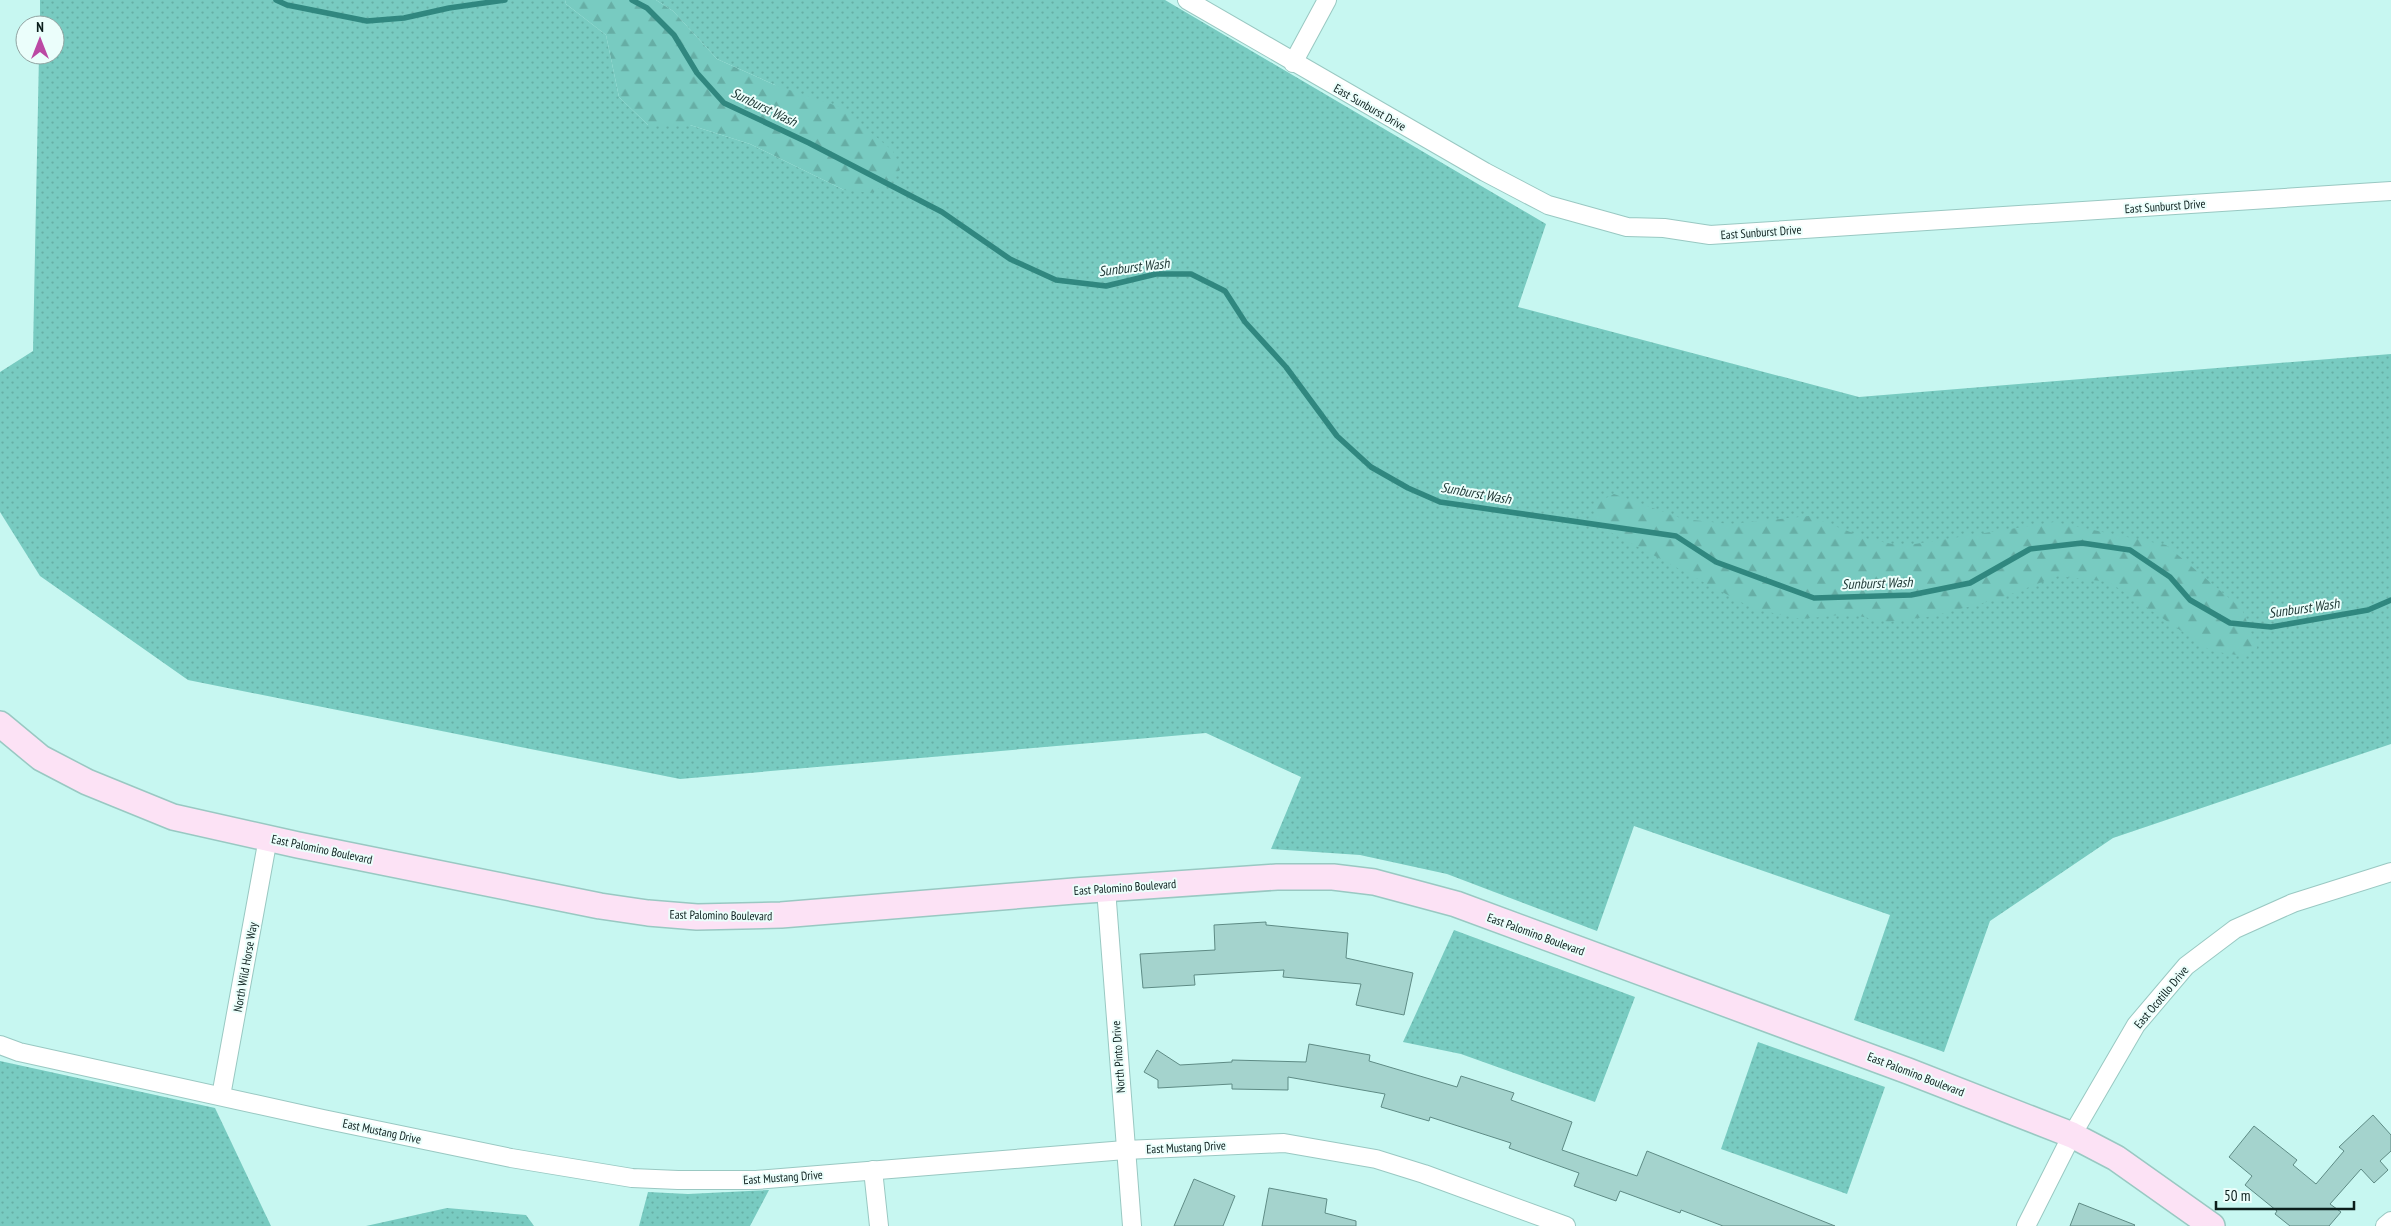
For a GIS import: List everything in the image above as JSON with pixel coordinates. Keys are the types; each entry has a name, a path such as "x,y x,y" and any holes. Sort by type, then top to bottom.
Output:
{"street":[{"name":"East Sunburst Drive","path":"1187,0 1293,63 1485,172 1548,205 1627,227 1664,228 1710,235 2391,192"},
{"path":"1293,63 1327,0"},
{"name":"East Palomino Boulevard","path":"0,724 41,758 87,782 173,817 600,906 648,913 697,917 781,915 1278,877 1333,877 1374,882 1456,904 1908,1071 2072,1135 2116,1158 2212,1226"},
{"name":"North Wild Horse Way","path":"221,1096 268,838"},
{"name":"East Ocotillo Drive","path":"2026,1226 2072,1135 2136,1025 2186,966 2235,929 2293,903 2391,872"},
{"name":"North Pinto Drive","path":"1106,889 1132,1226"},
{"name":"East Mustang Drive","path":"0,1045 19,1052 511,1158 632,1178 756,1180 1125,1150 1284,1144 1331,1150 1376,1159 1424,1174 1566,1226"},
{"path":"873,1170 879,1226"},
{"path":"2385,1226 2391,1221"}],"green space":[{"path":"40,0 565,0 566,4 606,35 619,97 648,125 690,125 750,144 844,190 775,85 717,59 673,11 656,0 1165,0 1546,224 1518,307 1859,397 2391,354 2391,744 2113,838 1990,921 1944,1052 1854,1020 1890,915 1634,826 1597,931 1447,874 1360,855 1271,849 1301,777 1206,733 680,779 188,680 40,576 0,512 0,372 33,351 39,65 65,65 65,15 40,15"},
{"path":"565,0 656,0 673,11 717,59 775,85 840,107 893,151 900,170 873,193 844,190 750,144 690,125 648,125 619,97 606,35 566,4"},
{"path":"1614,494 1683,519 1730,524 1809,516 1868,539 1902,546 2054,522 2166,545 2242,609 2257,648 2243,656 2211,651 2109,582 2058,576 1998,599 1933,616 1888,622 1849,614 1801,619 1754,609 1597,525 1592,505"},
{"path":"1454,930 1635,997 1595,1102 1461,1054 1403,1042"},
{"path":"1758,1042 1885,1087 1847,1194 1721,1149"},
{"path":"0,1061 215,1108 271,1226 0,1226"},
{"path":"769,1190 750,1226 639,1226 648,1192 688,1194"},
{"path":"447,1208 526,1215 534,1226 366,1226"}],"building":[{"path":"1266,922 1266,925 1348,933 1346,958 1413,973 1404,1015 1356,1005 1361,984 1283,977 1284,970 1194,975 1195,985 1143,988 1140,954 1215,950 1214,925"},
{"path":"1309,1044 1370,1055 1369,1061 1457,1087 1461,1076 1514,1093 1511,1100 1572,1122 1562,1150 1637,1176 1647,1151 1835,1226 1723,1226 1681,1210 1680,1213 1620,1191 1616,1201 1574,1186 1579,1173 1509,1148 1511,1143 1430,1117 1429,1121 1381,1107 1385,1094 1288,1077 1288,1090 1232,1089 1232,1084 1158,1088 1158,1080 1144,1072 1157,1050 1180,1065 1232,1062 1232,1060 1306,1062"},
{"path":"2373,1115 2391,1135 2391,1151 2380,1161 2388,1170 2374,1183 2361,1169 2330,1204 2341,1212 2329,1226 2290,1226 2275,1214 2277,1211 2245,1185 2252,1176 2229,1157 2254,1126 2297,1160 2293,1165 2316,1184 2344,1151 2339,1147"},
{"path":"1194,1179 1235,1196 1223,1226 1174,1226"},
{"path":"1269,1188 1327,1199 1325,1213 1356,1221 1356,1226 1262,1226"},
{"path":"2079,1203 2135,1225 2070,1226"}],"waterway":[{"name":"Sunburst Wash","path":"276,0 287,5 367,21 404,18 449,8 505,0"},
{"name":"Sunburst Wash","path":"632,0 647,8 674,35 697,73 724,103 809,143 942,212 1010,259 1056,280 1106,286 1156,274 1191,274 1225,291 1245,322 1286,367 1337,436 1371,467 1408,488 1440,502 1676,536 1716,562 1814,598 1911,595 1970,583 2030,549 2082,543 2130,550 2170,577 2190,600 2230,623 2271,627 2368,610 2391,600"}]}
